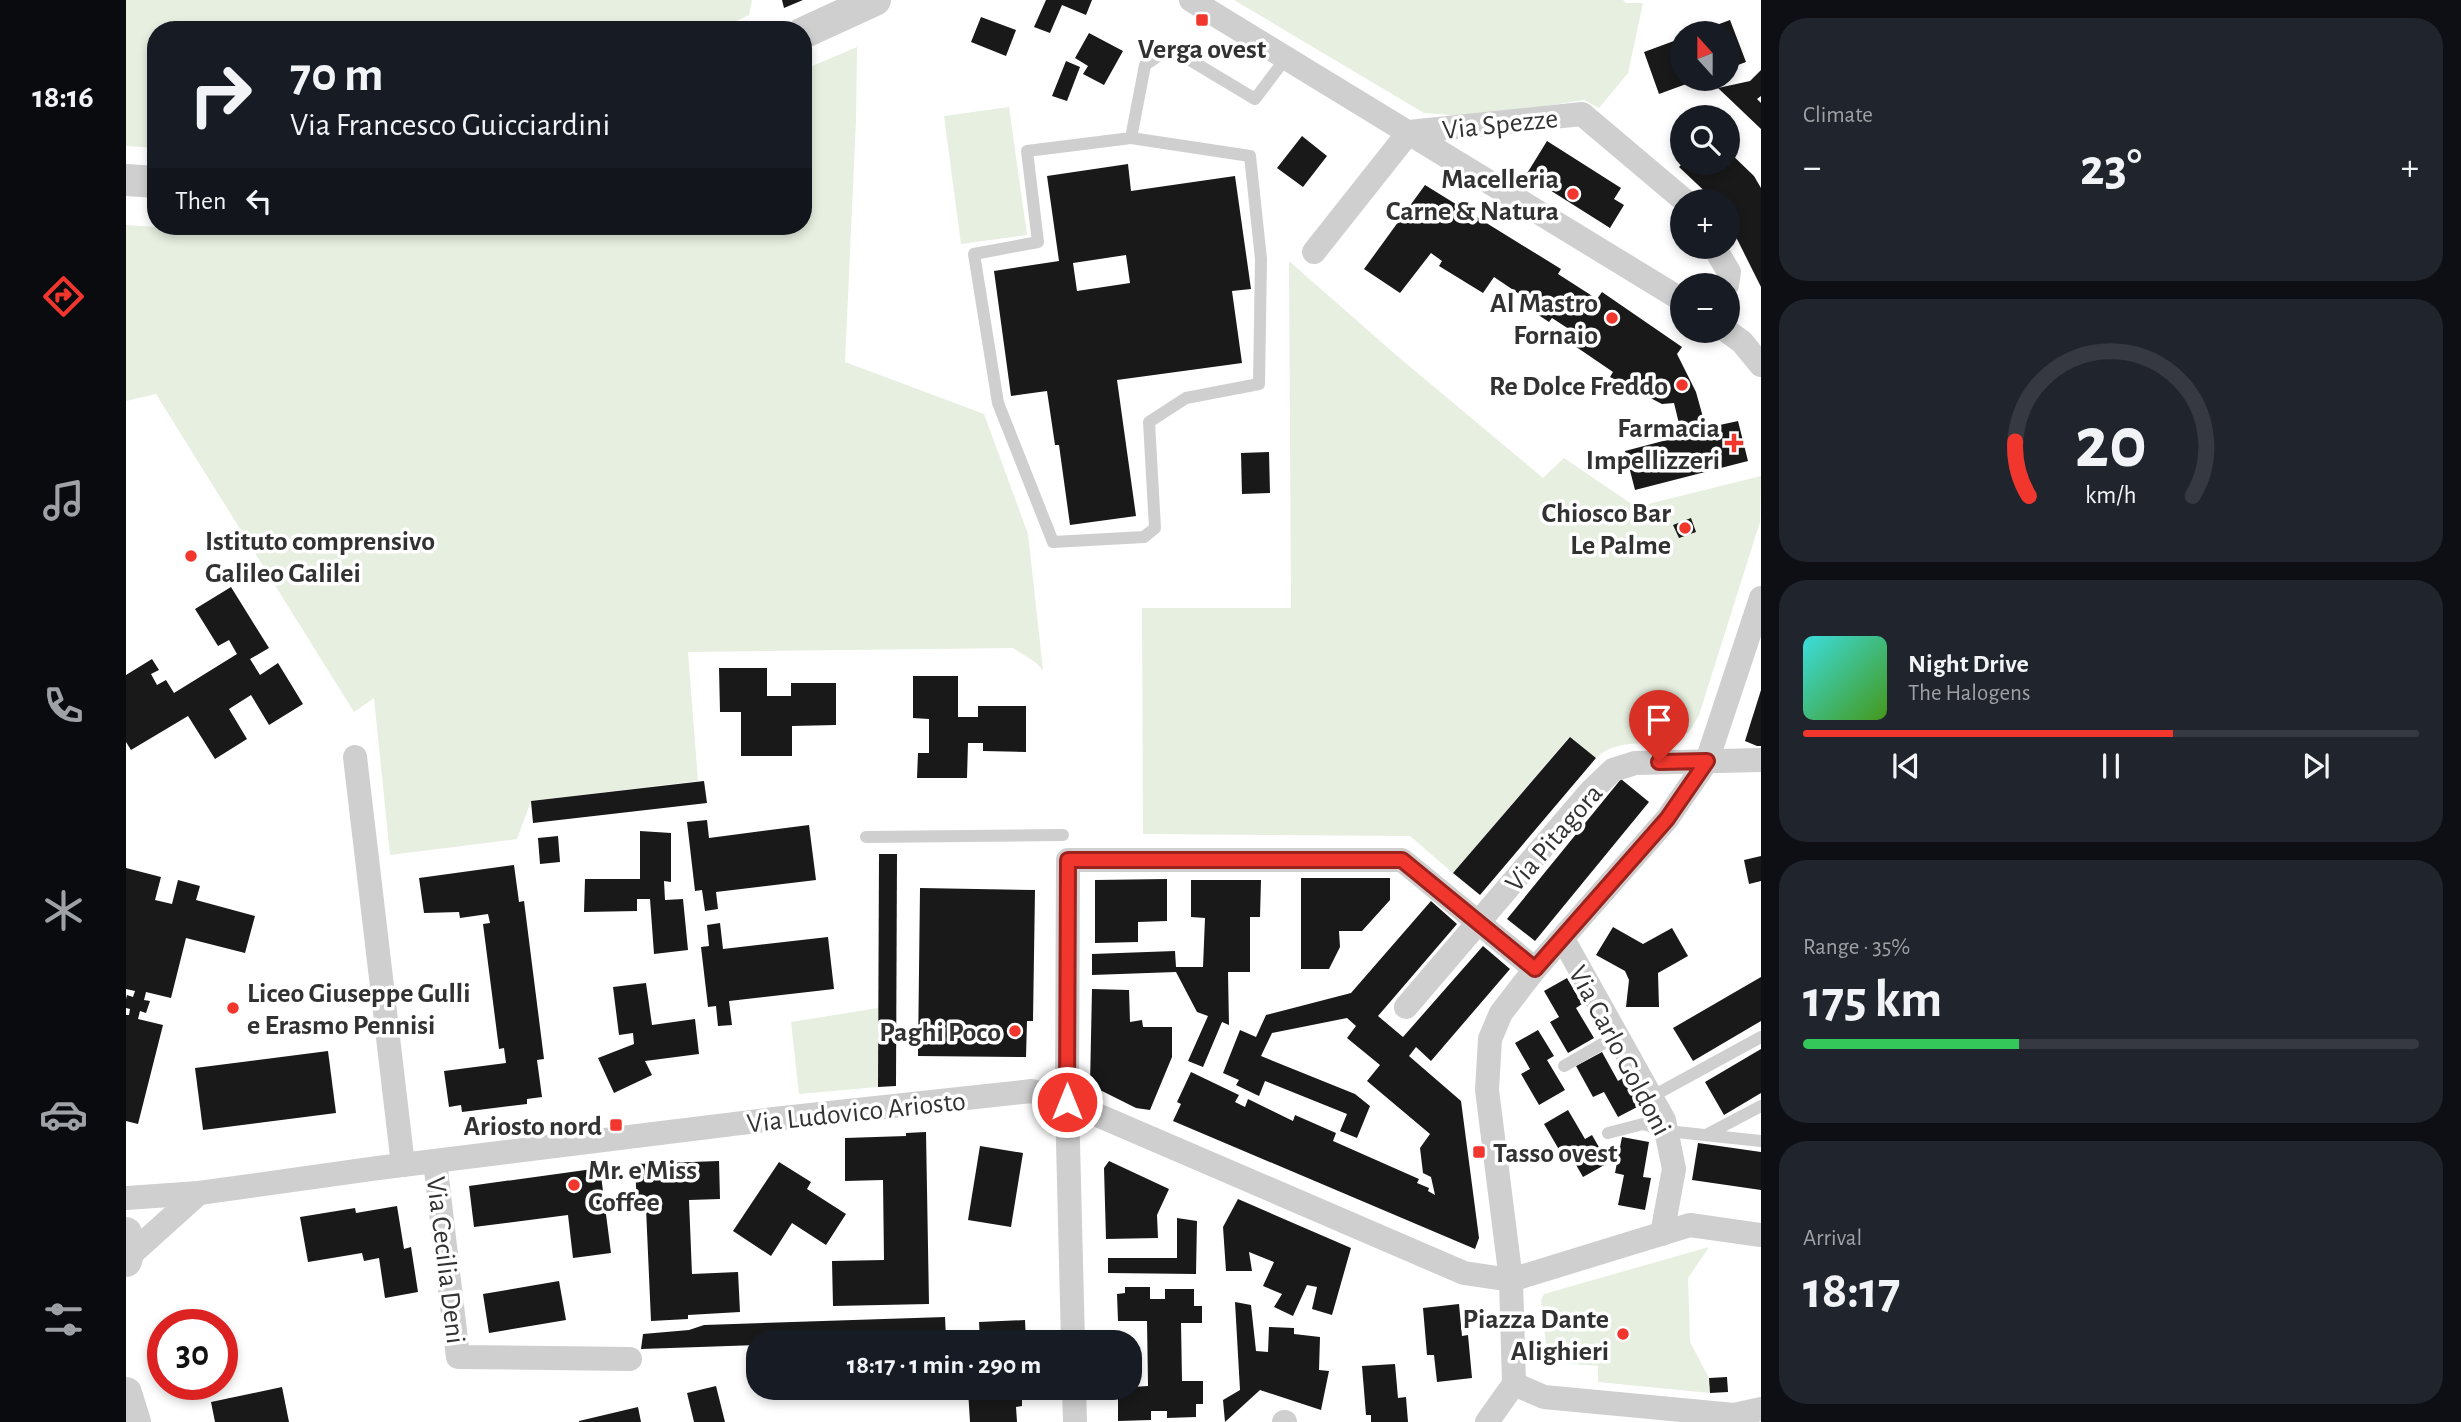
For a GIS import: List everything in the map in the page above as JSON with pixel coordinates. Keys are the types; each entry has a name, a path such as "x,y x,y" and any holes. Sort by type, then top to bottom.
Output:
{"street":[{"path":"812,29 875,0"},
{"path":"1199,2 1670,293"},
{"name":"Via Spezze","path":"1409,132 1582,114 1671,189"},
{"path":"1314,252 1409,132"},
{"path":"126,180 147,181"},
{"path":"1740,341 1761,365"},
{"path":"1487,1422 1511,1388 1511,1280 1487,1090 1490,1039 1501,1013 1535,969 1667,819 1707,761 1761,598"},
{"path":"355,757 403,1165"},
{"name":"Via Pitagora","path":"1406,1007 1590,792 1613,770 1635,763 1761,760"},
{"path":"1073,1330 1067,1102 1068,860 1402,860 1535,969"},
{"name":"Via Carlo Goldoni","path":"1563,939 1651,1097 1667,1131 1674,1169 1662,1234"},
{"name":"Via Ludovico Ariosto","path":"126,1198 199,1193 774,1119 1032,1091 1067,1102 1464,1273 1511,1280"},
{"name":"Via Cecilia Deni","path":"435,1161 458,1357 629,1359"},
{"path":"127,1250 199,1193"},
{"path":"1511,1280 1690,1225 1761,1235"},
{"path":"1511,1388 1544,1396 1735,1419 1761,1409"},
{"path":"126,1393 135,1422"},
{"path":"1074,1400 1074,1422"}],"lane":[{"path":"1131,138 1145,65 1170,48 1255,99 1286,58"},
{"path":"1131,138 1250,156 1261,260 1259,384 1186,398 1149,422 1155,528 1144,537 1053,541 998,403 974,254 1038,242 1027,151 1131,138"},
{"path":"866,836 1063,835"},
{"path":"1564,1066 1616,1036"},
{"path":"1651,1097 1761,1037"},
{"path":"1705,1136 1761,1106"},
{"path":"1608,1133 1643,1124 1667,1131 1761,1141"}],"green space":[{"path":"126,0 752,0 749,15 736,21 147,21 147,147 126,146"},
{"path":"1234,0 1623,0 1626,3 1643,3 1628,73 1599,108 1584,100 1475,117 1424,113"},
{"path":"857,47 845,362 984,414 1028,534 1043,670 1013,648 688,652 698,781 531,801 517,839 390,855 374,698 354,712 156,394 126,401 126,225 147,226 147,235 812,235 812,66"},
{"path":"1009,107 1027,235 961,244 944,116"},
{"path":"1289,261 1543,478 1564,458 1636,507 1761,476 1760,522 1699,715 1690,730 1677,739 1666,742 1618,746 1596,758 1569,737 1453,873 1410,836 1143,834 1142,608 1291,608"},
{"path":"878,1008 878,1087 799,1094 791,1022"},
{"path":"1709,1247 1688,1278 1690,1342 1709,1378 1710,1393 1598,1382 1598,1366 1548,1362 1541,1300 1544,1294"}],"building":[{"path":"782,0 803,0 784,8"},
{"path":"1046,0 1092,0 1086,15 1062,5 1050,33 1034,27"},
{"path":"981,17 1016,30 1006,56 971,42"},
{"path":"1089,33 1123,51 1104,85 1083,74 1088,66 1075,58"},
{"path":"1670,42 1670,90 1659,94 1644,52"},
{"path":"1740,46 1746,62 1740,64"},
{"path":"1066,61 1080,67 1067,101 1052,96"},
{"path":"1761,70 1761,96 1757,99 1761,103 1761,129 1740,109 1740,105 1736,105 1721,91 1740,91 1740,83 1750,81"},
{"path":"1302,136 1327,156 1303,187 1277,168"},
{"path":"1547,141 1621,188 1614,199 1624,205 1610,228 1526,175"},
{"path":"1740,163 1754,176 1761,188 1761,287 1740,245 1740,189 1702,189 1687,175 1740,175"},
{"path":"1128,164 1131,191 1235,176 1251,289 1232,291 1242,363 1117,380 1136,516 1070,525 1059,445 1055,445 1047,391 1011,396 994,271 1059,261 1047,176","holes":["1126,255 1130,283 1077,291 1073,263"]},
{"path":"1425,185 1561,269 1558,274 1597,299 1602,292 1670,339 1670,343 1682,347 1677,354 1696,392 1706,428 1738,421 1748,461 1635,490 1625,451 1682,436 1674,403 1662,404 1610,377 1613,372 1569,342 1575,333 1552,318 1549,322 1537,314 1540,308 1494,277 1483,293 1439,266 1442,261 1431,253 1400,293 1364,269"},
{"path":"1269,452 1270,493 1242,494 1241,453"},
{"name":"Chiosco Bar Le Palme","path":"1691,518 1696,532 1679,538 1673,525"},
{"path":"231,587 269,648 250,659 260,675 278,663 303,704 269,725 251,695 229,709 247,739 215,759 188,716 131,750 126,742 126,675 152,659 159,670 151,674 157,685 166,680 174,693 237,654 229,640 218,646 195,609"},
{"path":"719,668 767,668 767,696 791,696 791,683 836,683 836,725 792,726 792,756 741,756 741,712 720,712"},
{"path":"913,676 958,676 958,717 978,717 978,706 1026,706 1026,752 983,751 983,743 968,743 967,778 917,778 918,753 929,753 929,719 913,718"},
{"path":"1761,690 1761,746 1757,746 1745,741"},
{"path":"1570,737 1596,758 1480,895 1453,873"},
{"path":"1621,779 1649,802 1535,941 1507,919"},
{"path":"704,781 707,803 533,823 531,801"},
{"path":"707,820 709,838 809,825 816,880 716,892 718,909 705,911 702,890 695,891 687,822"},
{"path":"640,831 671,833 671,882 664,881 665,900 683,899 688,950 654,954 650,899 637,899 637,911 584,912 585,879 640,879"},
{"path":"558,836 560,862 540,864 538,838"},
{"path":"879,854 897,854 896,1086 878,1087"},
{"path":"1761,856 1761,881 1749,884 1744,860"},
{"path":"514,865 519,902 524,901 544,1059 537,1060 542,1097 527,1099 527,1104 462,1112 461,1105 449,1107 444,1071 506,1063 504,1048 499,1049 483,924 490,923 488,914 460,918 459,912 424,913 419,878"},
{"path":"126,868 161,877 155,900 172,904 178,880 200,886 196,900 255,916 245,953 186,938 171,998 146,992 144,1000 150,1001 146,1013 140,1011 138,1019 163,1025 138,1124 126,1121 126,1015 129,1015 130,1009 126,1008 126,999 127,995 133,997 135,991 126,989"},
{"path":"1301,878 1390,878 1390,900 1362,931 1339,931 1340,947 1329,969 1301,969"},
{"path":"1167,879 1167,921 1138,922 1138,942 1095,943 1095,880"},
{"path":"1191,880 1261,880 1260,917 1250,917 1250,972 1228,972 1229,1025 1222,1022 1203,1067 1188,1061 1208,1016 1197,1012 1176,972 1092,975 1092,954 1175,951 1176,967 1203,967 1205,918 1191,917"},
{"path":"920,888 1035,890 1033,1021 1027,1021 1026,1057 918,1056"},
{"path":"1431,901 1457,924 1378,1016 1403,1037 1483,946 1510,969 1431,1061 1416,1047 1409,1056 1461,1101 1479,1238 1475,1249 1173,1121 1181,1104 1177,1102 1191,1072 1239,1095 1235,1102 1245,1107 1248,1099 1293,1121 1295,1115 1336,1133 1333,1141 1419,1179 1417,1183 1429,1188 1428,1191 1435,1195 1431,1177 1423,1173 1420,1148 1430,1134 1367,1081 1380,1065 1347,1038 1356,1026 1347,1018 1272,1033 1261,1056 1355,1094 1370,1106 1357,1138 1340,1131 1347,1114 1265,1081 1259,1096 1236,1085 1239,1080 1223,1073 1240,1030 1256,1037 1266,1015 1351,993"},
{"path":"720,923 723,949 828,937 834,989 729,1001 732,1025 718,1026 716,1006 708,1007 701,947 709,946 707,925"},
{"path":"1613,927 1643,944 1672,928 1688,956 1658,973 1659,1007 1626,1007 1629,980 1625,971 1596,955"},
{"path":"1761,977 1761,1021 1693,1061 1673,1028"},
{"path":"1567,978 1582,1004 1576,1008 1594,1038 1568,1053 1550,1022 1559,1017 1544,991"},
{"path":"646,983 652,1025 695,1019 699,1054 645,1061 652,1075 614,1093 598,1058 634,1044 633,1033 619,1035 613,987"},
{"path":"1092,989 1129,990 1130,1022 1142,1020 1143,1027 1172,1027 1172,1057 1150,1110 1136,1108 1090,1085"},
{"path":"1538,1030 1554,1056 1547,1060 1565,1090 1539,1105 1521,1074 1530,1069 1515,1043"},
{"path":"1761,1049 1761,1093 1724,1115 1705,1082"},
{"path":"328,1051 336,1113 203,1130 195,1068"},
{"path":"1602,1052 1618,1081 1626,1076 1641,1105 1618,1117 1604,1092 1593,1097 1576,1066"},
{"path":"1568,1110 1585,1139 1592,1135 1608,1163 1583,1177 1567,1149 1561,1153 1544,1124"},
{"path":"926,1132 929,1304 833,1306 832,1261 884,1260 883,1180 845,1181 845,1138 906,1136 906,1133"},
{"path":"1622,1137 1649,1142 1643,1177 1651,1178 1645,1210 1618,1205 1624,1175 1615,1173"},
{"path":"1698,1143 1761,1152 1761,1190 1692,1180"},
{"path":"980,1146 1023,1153 1011,1227 968,1220"},
{"path":"719,1161 720,1199 689,1200 692,1274 738,1272 740,1312 688,1315 688,1319 651,1321 646,1208 637,1208 635,1164"},
{"path":"1109,1161 1169,1189 1157,1215 1158,1238 1106,1239 1104,1168"},
{"path":"779,1162 811,1182 807,1189 846,1214 826,1245 792,1223 771,1256 733,1231"},
{"path":"600,1168 611,1253 573,1258 568,1215 474,1227 469,1186"},
{"path":"1238,1199 1351,1248 1332,1315 1312,1309 1317,1287 1307,1285 1293,1316 1274,1307 1282,1294 1263,1286 1274,1262 1249,1252 1252,1271 1226,1271 1223,1227"},
{"path":"397,1206 404,1249 411,1247 418,1292 385,1298 379,1258 364,1261 362,1253 308,1262 300,1217 355,1208 356,1213"},
{"path":"1177,1218 1197,1221 1196,1274 1108,1273 1108,1258 1177,1258"},
{"path":"559,1281 566,1320 489,1333 483,1294"},
{"path":"1125,1287 1150,1287 1150,1299 1165,1299 1165,1289 1194,1289 1194,1306 1202,1306 1202,1323 1181,1323 1182,1381 1203,1381 1203,1404 1196,1404 1196,1417 1167,1418 1167,1411 1151,1411 1151,1420 1118,1421 1118,1400 1142,1400 1142,1386 1148,1386 1147,1321 1118,1321 1117,1294 1125,1293"},
{"path":"1235,1302 1251,1305 1256,1351 1268,1352 1269,1327 1294,1328 1294,1334 1320,1337 1319,1370 1329,1371 1321,1410 1260,1390 1225,1422 1223,1400 1240,1390"},
{"path":"1459,1304 1462,1336 1468,1335 1472,1378 1437,1382 1434,1355 1427,1355 1423,1308"},
{"path":"945,1317 946,1330 746,1330 746,1345 641,1349 643,1334 689,1330 704,1325"},
{"path":"1025,1320 1025,1330 979,1330 979,1322"},
{"path":"1395,1364 1398,1398 1406,1397 1408,1422 1371,1422 1371,1415 1366,1415 1362,1366"},
{"path":"1727,1377 1728,1392 1710,1393 1709,1378"},
{"path":"716,1386 725,1422 694,1422 687,1393"},
{"path":"282,1387 289,1422 215,1422 211,1402 238,1400 238,1396"},
{"path":"969,1400 1022,1400 1022,1406 1016,1407 1017,1422 970,1422"},
{"path":"638,1407 641,1422 579,1422 579,1421"}],"place":[{"name":"Verga ovest","path":"1202,20"},
{"name":"Macelleria Carne & Natura","path":"1573,194"},
{"name":"Al Mastro Fornaio","path":"1612,318"},
{"name":"Re Dolce Freddo","path":"1682,385"},
{"name":"Farmacia Impellizzeri","path":"1734,443"},
{"name":"Chiosco Bar Le Palme","path":"1685,528"},
{"name":"Istituto comprensivo Galileo Galilei","path":"191,556"},
{"name":"Liceo Giuseppe Gulli e Erasmo Pennisi","path":"233,1008"},
{"name":"Paghi Poco","path":"1015,1031"},
{"name":"Ariosto nord","path":"616,1125"},
{"name":"Tasso ovest","path":"1479,1152"},
{"name":"Mr. e Miss Coffee","path":"574,1185"},
{"name":"Piazza Dante Alighieri","path":"1623,1334"}],"route":[{"path":"1067,1102 1068,860 1402,860 1535,969 1667,819 1707,761 1659,762"}]}
